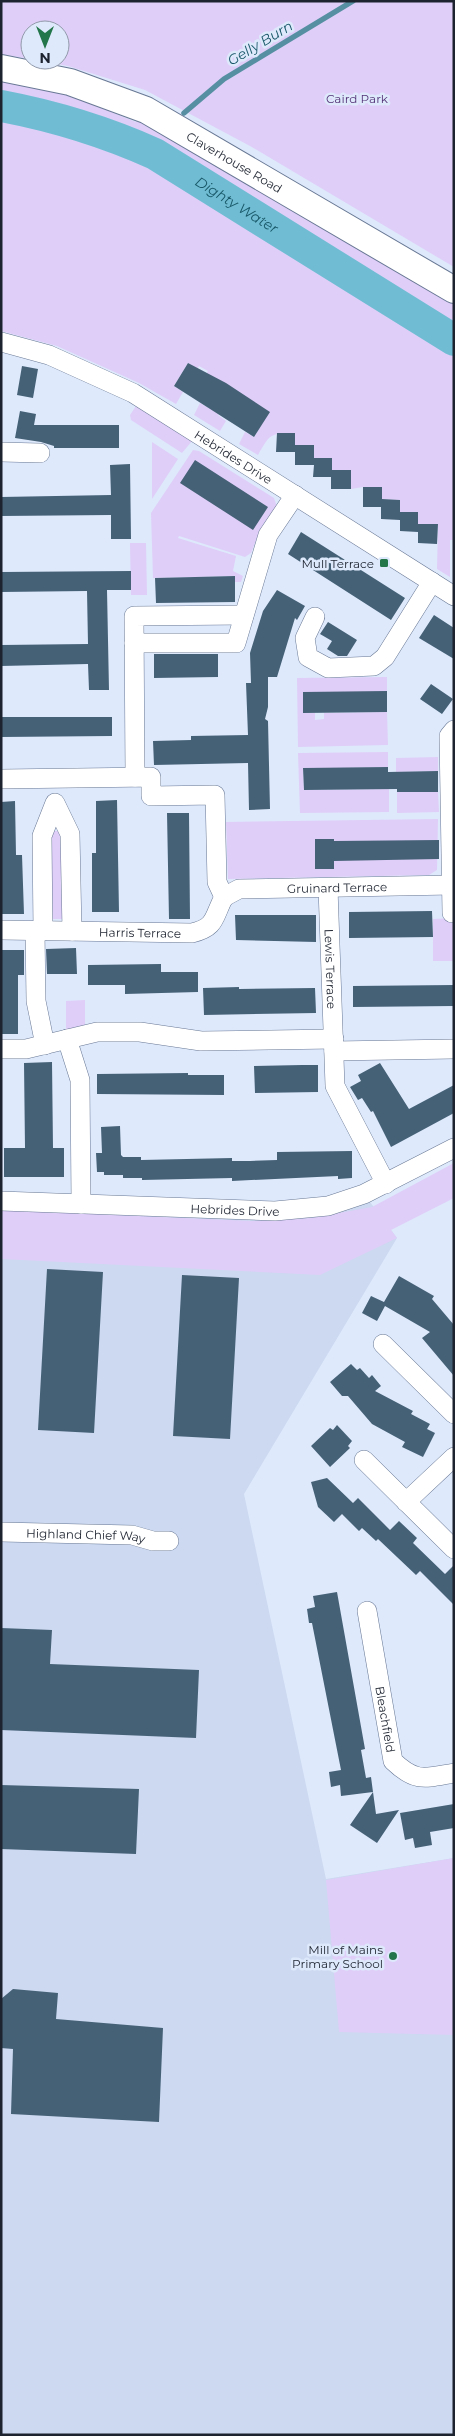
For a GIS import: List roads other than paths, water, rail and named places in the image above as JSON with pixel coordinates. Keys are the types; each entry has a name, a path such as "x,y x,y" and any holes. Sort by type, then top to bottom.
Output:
{"street":[{"name":"Claverhouse Road","path":"1,68 70,82 146,110 454,290"},
{"name":"Hebrides Drive","path":"1,342 50,355 133,393 454,596"},
{"path":"1,452 40,453"},
{"path":"134,643 236,643 268,535 295,495"},
{"path":"315,617 305,638 308,657 328,668 374,666 385,657 432,582"},
{"path":"135,778 134,616 244,615"},
{"path":"452,913 450,736 454,730"},
{"path":"1,779 151,777 151,796 215,795 217,882 224,897"},
{"path":"54,778 55,803 70,834 72,931"},
{"path":"45,1045 36,1001 42,836 55,803"},
{"name":"Gruinard Terrace","path":"224,897 239,889 452,885"},
{"name":"Lewis Terrace","path":"328,888 335,1086 386,1184"},
{"name":"Harris Terrace","path":"1,930 192,933 206,930 215,921 218,908 224,897"},
{"path":"1,1049 26,1049 97,1032 131,1032 201,1042 454,1050"},
{"path":"67,1039 80,1080 81,1204"},
{"name":"Hebrides Drive","path":"1,1201 275,1211 328,1206 364,1194 386,1184 454,1148"},
{"path":"383,1344 454,1414"},
{"path":"406,1502 454,1457"},
{"path":"364,1460 454,1549"},
{"name":"Highland Chief Way","path":"1,1532 132,1535 153,1541 169,1541"},
{"name":"Bleachfield","path":"367,1611 394,1761 406,1774 423,1778 454,1773"}],"waterway":[{"name":"Gelly Burn","path":"184,113 224,79 353,1"},
{"name":"Dighty Water","path":"1,106 80,126 155,154 454,340"},
{"name":"Gelly Burn","path":"155,154 161,146"}],"place":[{"name":"Mull Terrace","path":"384,563"},
{"name":"Mill of Mains Primary School","path":"393,1956"}],"park label":[{"name":"Caird Park","path":"357,98"}]}
